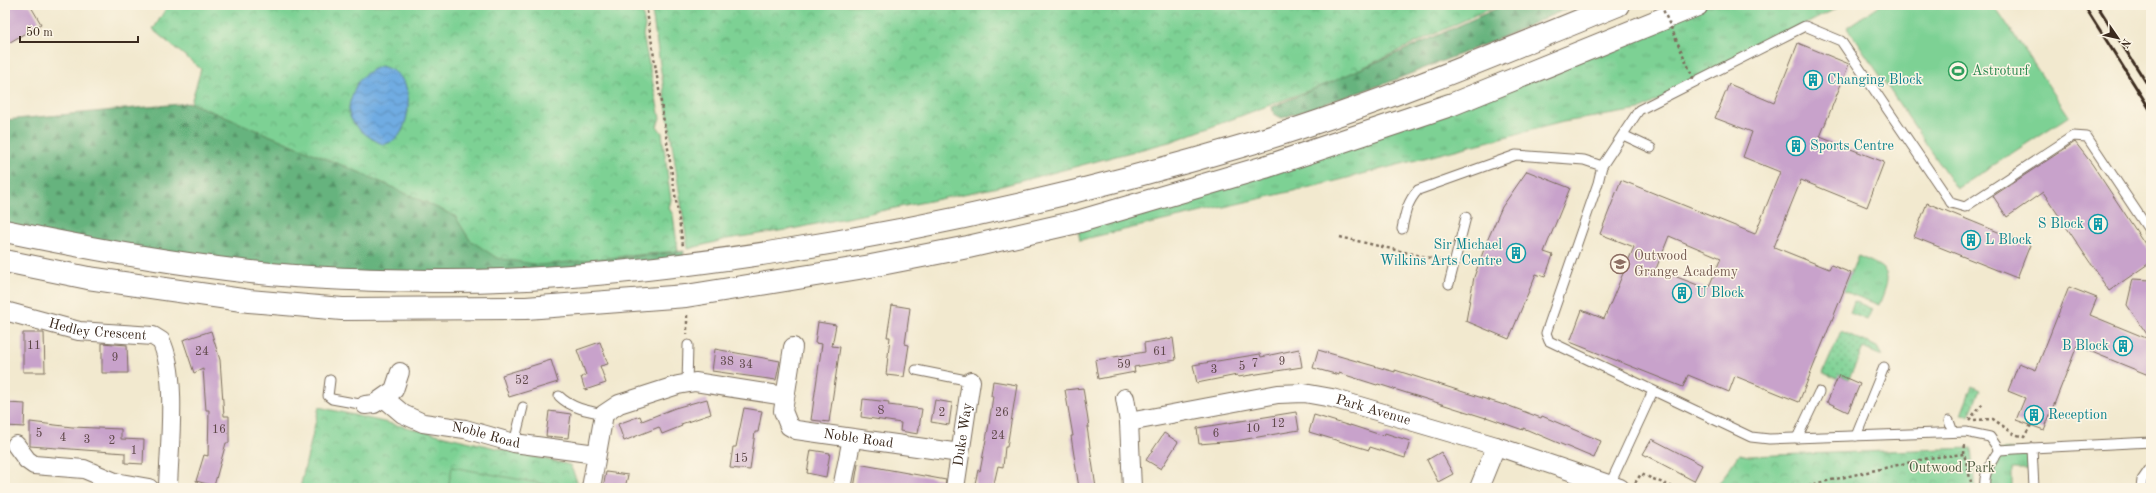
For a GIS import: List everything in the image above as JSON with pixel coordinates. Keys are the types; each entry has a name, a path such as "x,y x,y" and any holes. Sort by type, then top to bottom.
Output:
{"highway":[{"path":"5,231 94,249 253,272 344,278 437,281 526,280 683,266 867,238 962,219 1074,193 1270,137 1428,82 1618,5"},
{"path":"5,262 88,278 249,301 342,309 526,308 686,296 871,266 968,247 1077,222 1265,168 1453,104 1697,5"}],"street":[{"name":"Hedley Crescent","path":"5,311 78,331 153,336 161,341 169,363 171,386 168,488"},
{"name":"Noble Road","path":"793,347 783,411 789,426 796,430 960,453"},
{"path":"365,406 374,404 394,390 400,372"},
{"name":"Duke Way","path":"955,488 971,380"},
{"path":"591,488 604,414 619,404 695,382 785,396"},
{"name":"Park Avenue","path":"1129,422 1278,394 1304,393 1332,398 1496,446 1615,486"},
{"name":"Noble Road","path":"384,398 403,414 423,423 464,429 514,442 596,454"},
{"path":"1125,398 1129,422 1132,488"},
{"path":"842,488 852,438"},
{"path":"16,445 27,460 34,465 84,469 116,482 149,488"},
{"path":"1479,488 1496,446"}],"lane":[{"path":"1998,450 1994,440 1984,434 1953,432 1769,439 1751,437 1549,342 1546,333 1598,183 1602,166 1639,110 1804,26 1841,41 1951,203 1965,207 2073,136 2087,137 2151,233"},
{"path":"1623,135 1651,148"},
{"path":"1402,229 1408,202 1418,190 1509,156 1584,160 1602,166"},
{"path":"1449,284 1456,242 1466,217"},
{"path":"687,384 688,345"},
{"path":"1856,436 1884,367"},
{"path":"916,370 971,380"},
{"path":"330,380 328,396 332,399 365,406"},
{"path":"1615,486 1652,391"},
{"path":"1797,438 1819,392"},
{"path":"559,396 566,403 587,411 604,414"},
{"path":"514,442 523,407"},
{"path":"1949,421 1953,432"},
{"path":"1998,450 2151,442"},
{"path":"2032,448 2034,488"},
{"path":"1985,488 1984,480 1988,468 1998,450"},
{"path":"2141,488 2142,480 2151,467"}],"path":[{"path":"646,5 684,251 683,266"},
{"path":"1661,5 1695,82"},
{"path":"1340,237 1446,261 1456,242"},
{"path":"1961,420 1968,420 1984,402"},
{"path":"1796,488 1929,458 1964,454 1972,486"},
{"path":"1632,488 1641,474 1674,488"}],"green space":[{"path":"168,5 641,5 645,26 643,35 660,118 657,126 662,133 671,200 669,208 673,215 678,251 539,265 497,258 470,240 455,216 361,173 191,103 201,69 153,30"},
{"path":"651,5 1497,5 1332,82 1173,141 998,187 792,229 727,239 688,249"},
{"path":"1504,5 1575,5 1498,39 1387,83 1282,118 1274,114 1272,107 1414,46"},
{"path":"1699,5 1843,5 1639,110 1563,122 1328,183 1080,240 1077,222 1265,167"},
{"name":"Astroturf","path":"1880,5 1994,5 2069,116 1957,189 1847,27"},
{"path":"191,103 361,173 455,216 470,240 610,259 684,251 683,266 345,278 5,231 5,120"},
{"path":"1858,256 1877,265 1886,273 1886,285 1879,305 1843,291"},
{"path":"1854,301 1872,309 1867,320 1850,313"},
{"path":"1841,331 1877,347 1882,356 1863,348 1849,379 1840,375 1838,379 1823,373"},
{"path":"1972,386 1980,390 1969,416 1961,415"},
{"path":"319,407 570,465 580,488 300,488"},
{"name":"Outwood Park","path":"1972,448 1976,488 1716,488 1739,454 1749,456"},
{"path":"2032,448 2033,469 2012,469 2012,488 1985,488 1999,450"},
{"path":"452,467 554,486 553,488 448,488"}],"water":[{"path":"381,66 394,71 399,75 406,87 408,95 408,112 403,128 395,140 384,145 361,131 356,126 349,114 350,102 356,85 362,77"}],"building":[{"path":"5,5 30,5 41,24 5,45"},
{"name":"U Block","path":"1798,43 1849,64 1820,137 1884,162 1867,207 1801,180 1774,247 1829,269 1831,265 1851,273 1799,402 1735,376 1729,392 1688,375 1683,387 1570,342 1582,310 1604,319 1634,247 1600,234 1621,180 1755,234 1780,172 1743,157 1752,132 1715,118 1729,84 1774,103","holes":["1669,236 1721,258 1708,289 1656,269"]},
{"name":"S Block","path":"2075,142 2092,164 2151,253 2151,262 2109,291 2043,192 2007,217 1993,196"},
{"name":"Sir Michael Wilkins Arts Centre","path":"1527,171 1570,188 1544,252 1553,255 1545,277 1536,274 1509,339 1466,321 1474,277 1487,241 1502,207"},
{"name":"L Block","path":"1927,203 2030,245 2017,278 1914,237"},
{"path":"2133,279 2151,280 2151,340 2127,305"},
{"path":"2069,287 2097,298 2090,315 2151,340 2151,376 2077,346 2044,430 2016,420 2025,398 2008,391 2019,363 2036,370"},
{"path":"892,305 910,308 905,344 909,345 904,377 886,375 890,337 887,337"},
{"path":"818,322 836,325 832,346 840,347 829,422 811,420 822,344 815,343"},
{"path":"211,331 220,360 224,416 229,416 229,443 226,443 214,486 196,481 204,455 208,456 209,410 206,410 203,369 194,373 183,340"},
{"path":"23,333 44,333 45,372 23,372"},
{"path":"1173,338 1176,360 1134,367 1135,372 1098,379 1095,360 1145,352 1144,343"},
{"path":"600,342 608,364 600,366 606,383 585,390 581,377 586,375 577,350"},
{"path":"102,343 127,345 128,373 102,373"},
{"path":"715,349 780,361 776,380 712,371"},
{"path":"1299,349 1302,367 1238,377 1237,375 1197,383 1193,365 1260,354 1261,357"},
{"path":"1318,350 1395,372 1395,370 1504,404 1541,418 1542,416 1601,441 1594,458 1523,428 1523,430 1486,417 1378,384 1377,385 1339,373 1339,375 1313,368"},
{"path":"551,360 558,382 509,397 502,375"},
{"path":"1839,375 1860,384 1848,412 1827,402"},
{"path":"993,381 1017,385 1007,447 1005,447 1003,467 998,466 993,488 974,488 978,470 980,471 989,424 993,396 991,396"},
{"path":"1083,388 1096,488 1079,488 1071,436 1073,436 1065,390"},
{"path":"707,399 711,414 681,424 682,426 662,434 659,427 624,441 618,424 640,416 642,421 675,408"},
{"path":"863,399 889,402 888,405 922,409 918,434 900,431 901,423 861,417"},
{"path":"935,400 952,403 949,425 931,422"},
{"path":"7,403 25,404 24,427 6,426"},
{"path":"744,408 762,411 758,432 755,432 750,470 730,468 733,447 736,447"},
{"path":"549,411 571,414 568,438 546,436"},
{"path":"1296,412 1299,430 1235,441 1199,444 1197,428"},
{"path":"1314,415 1384,436 1385,433 1410,441 1405,458 1370,447 1369,450 1309,432"},
{"path":"30,422 72,427 121,429 121,439 144,440 143,464 125,463 125,453 30,446"},
{"path":"1164,433 1178,442 1161,469 1146,460"},
{"path":"1652,439 1702,465 1694,481 1643,454"},
{"path":"811,450 830,453 826,477 807,473"},
{"path":"1441,452 1453,474 1438,482 1427,460"},
{"path":"858,464 946,480 945,488 854,488"},
{"path":"606,472 628,475 625,488 603,488"}],"railway":[{"path":"2084,5 2151,111"},
{"path":"2097,5 2151,90"}],"place":[{"name":"Astroturf","path":"1958,71"},
{"name":"Changing Block","path":"1813,80"},
{"name":"Sports Centre","path":"1796,146"},
{"name":"S Block","path":"2098,224"},
{"name":"L Block","path":"1971,240"},
{"name":"Sir Michael Wilkins Arts Centre","path":"1516,253"},
{"name":"Outwood Grange Academy","path":"1620,264"},
{"name":"U Block","path":"1682,293"},
{"name":"B Block","path":"2123,346"},
{"name":"Reception","path":"2034,415"}]}
